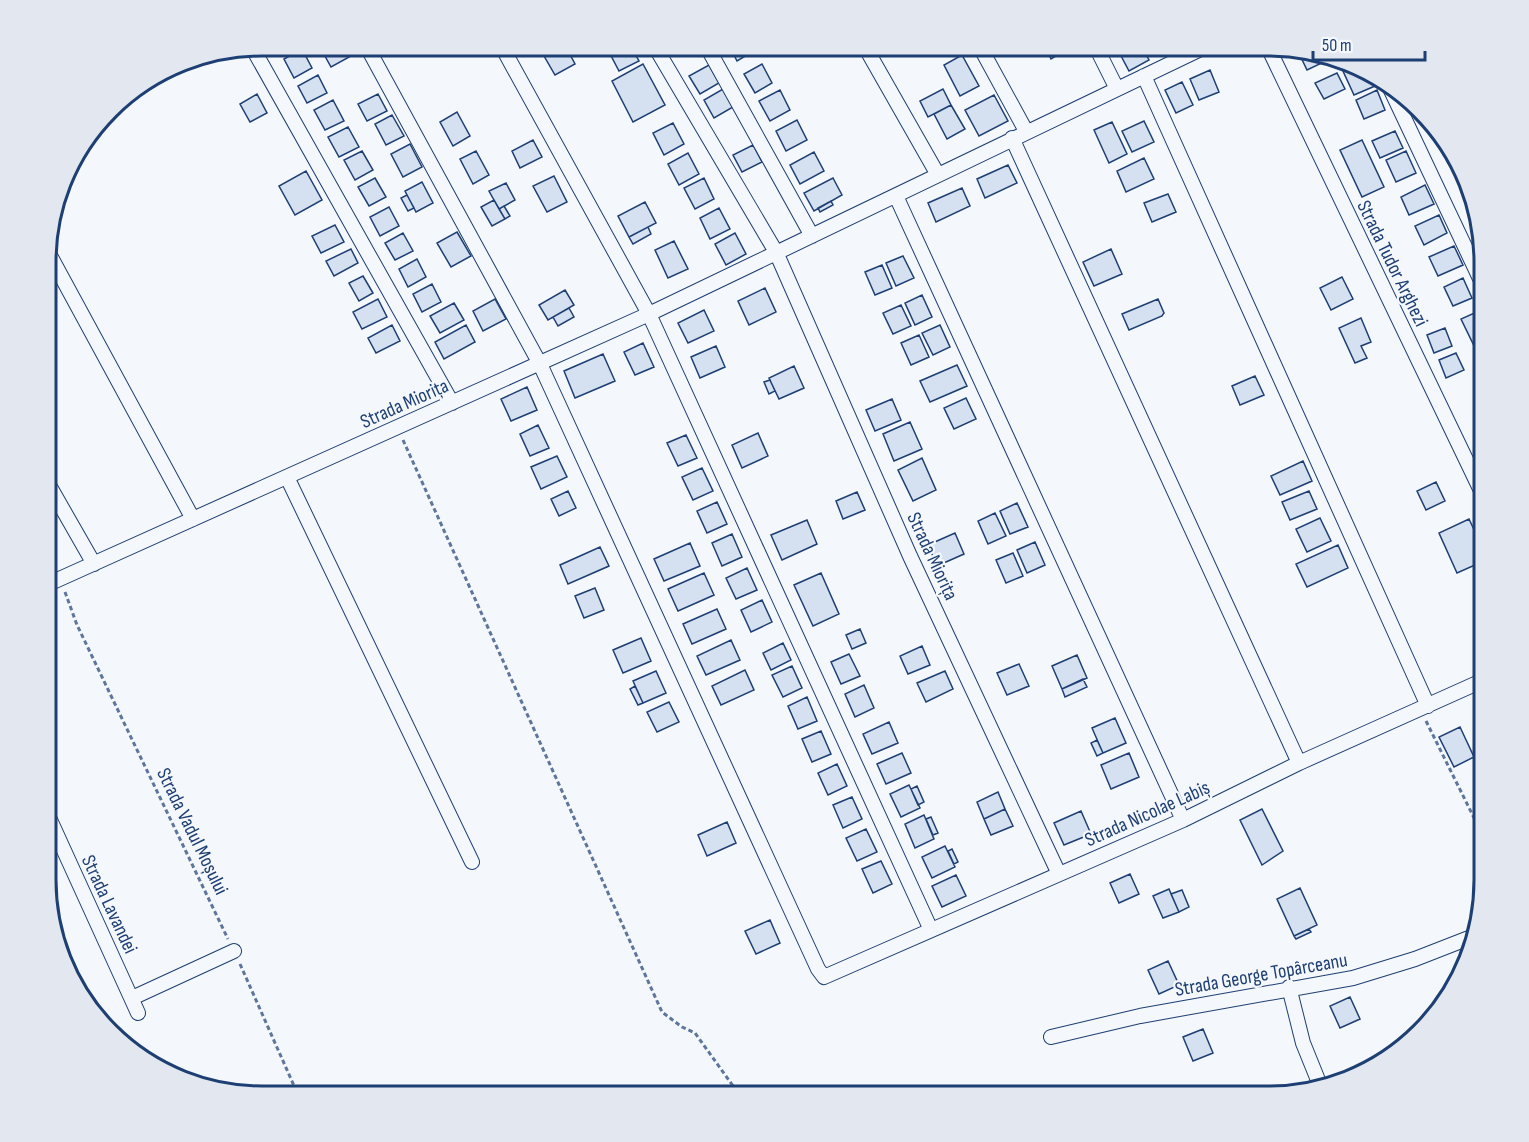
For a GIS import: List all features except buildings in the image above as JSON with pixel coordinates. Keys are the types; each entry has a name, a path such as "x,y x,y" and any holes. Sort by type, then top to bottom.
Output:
{"street":[{"path":"257,56 452,403"},
{"path":"372,56 540,364"},
{"path":"507,56 649,314 932,930"},
{"name":"Strada Miorița","path":"660,56 776,252 910,556 1059,874"},
{"path":"712,56 812,236"},
{"path":"870,56 938,175"},
{"path":"986,56 1026,131"},
{"path":"1100,56 1117,89"},
{"name":"Strada Miorița","path":"56,581 649,314 1186,56"},
{"name":"Strada Tudor Arghezi","path":"1272,56 1473,474"},
{"path":"1144,76 1424,708"},
{"path":"1396,101 1473,264"},
{"path":"1012,138 1299,763"},
{"path":"896,196 1183,820"},
{"path":"56,267 193,519"},
{"name":"Strada Nicolae Labiș","path":"540,364 818,969 824,977 1183,820 1299,763 1473,685"},
{"path":"287,477 472,862"},
{"path":"56,498 94,564"},
{"name":"Strada Lavandei","path":"56,833 138,1013"},
{"name":"Strada George Topârceanu","path":"1051,1036 1289,987 1353,978 1415,959 1465,940"},
{"path":"132,998 234,951"},
{"path":"1289,987 1303,1042 1318,1080"}],"path":[{"path":"398,427 662,1012 682,1027 695,1033 733,1086"},
{"name":"Strada Vadul Moșului","path":"60,579 77,625 234,951 294,1086"},
{"path":"1424,708 1473,814"}]}
